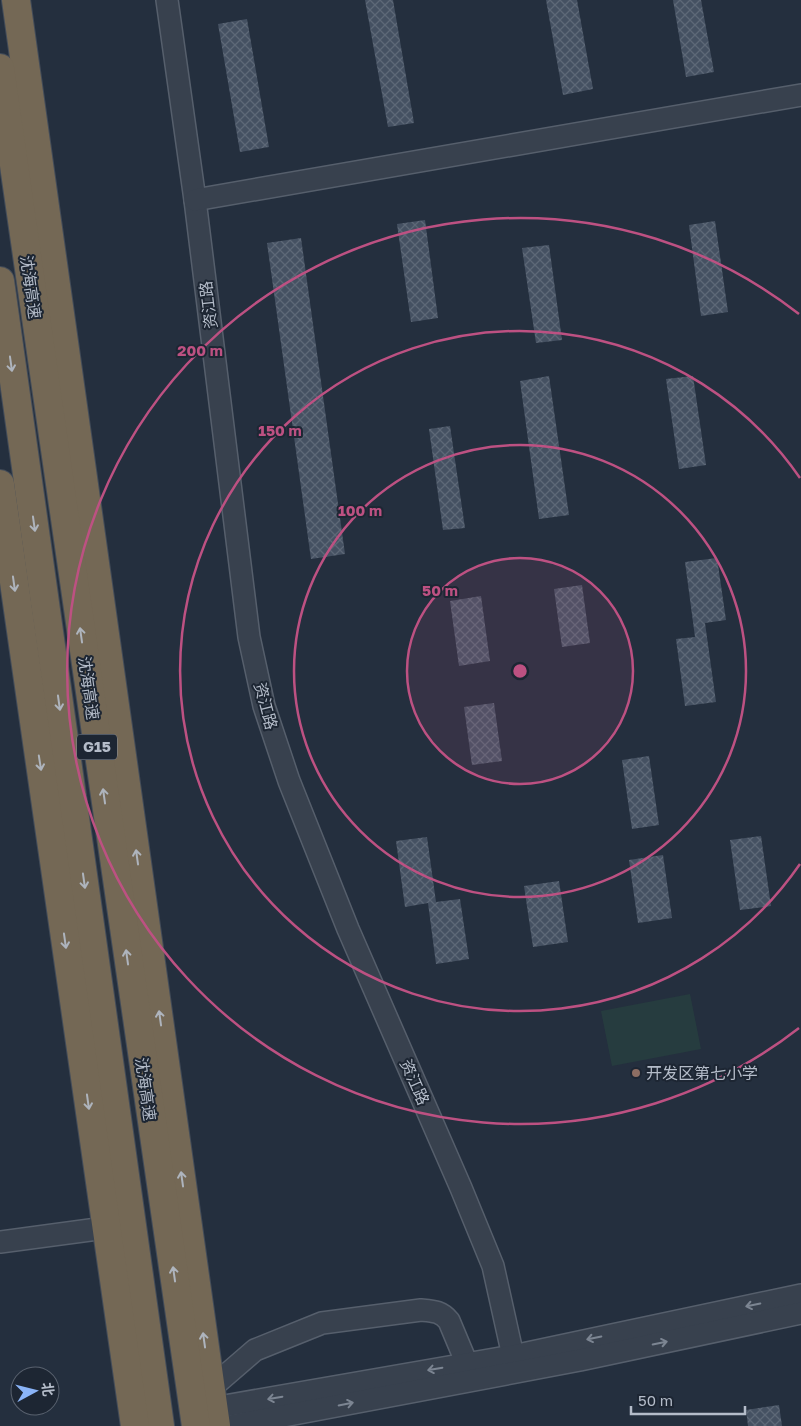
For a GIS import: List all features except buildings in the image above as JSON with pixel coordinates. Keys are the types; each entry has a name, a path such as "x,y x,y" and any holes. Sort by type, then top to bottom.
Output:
{"highway":[{"path":"16,0 213,1415"},
{"name":"沈海高速","path":"0,68 213,1415"},
{"name":"沈海高速","path":"0,280 160,1426"},
{"path":"0,484 135,1426"}],"street":[{"name":"资江路","path":"166,0 196,200 249,637 264,706 289,781 348,929 493,1266 516,1363"},
{"path":"196,200 801,95"},
{"path":"0,1242 106,1228"},
{"path":"213,1415 516,1363 801,1295"},
{"path":"213,1415 255,1350 322,1323 421,1310 437,1311 445,1315 449,1321 467,1364"},
{"path":"213,1415 467,1364 580,1360 801,1313"}],"green space":[{"path":"690,994 701,1049 612,1066 601,1011"}],"place":[{"name":"开发区第七小学","path":"636,1073"}]}
